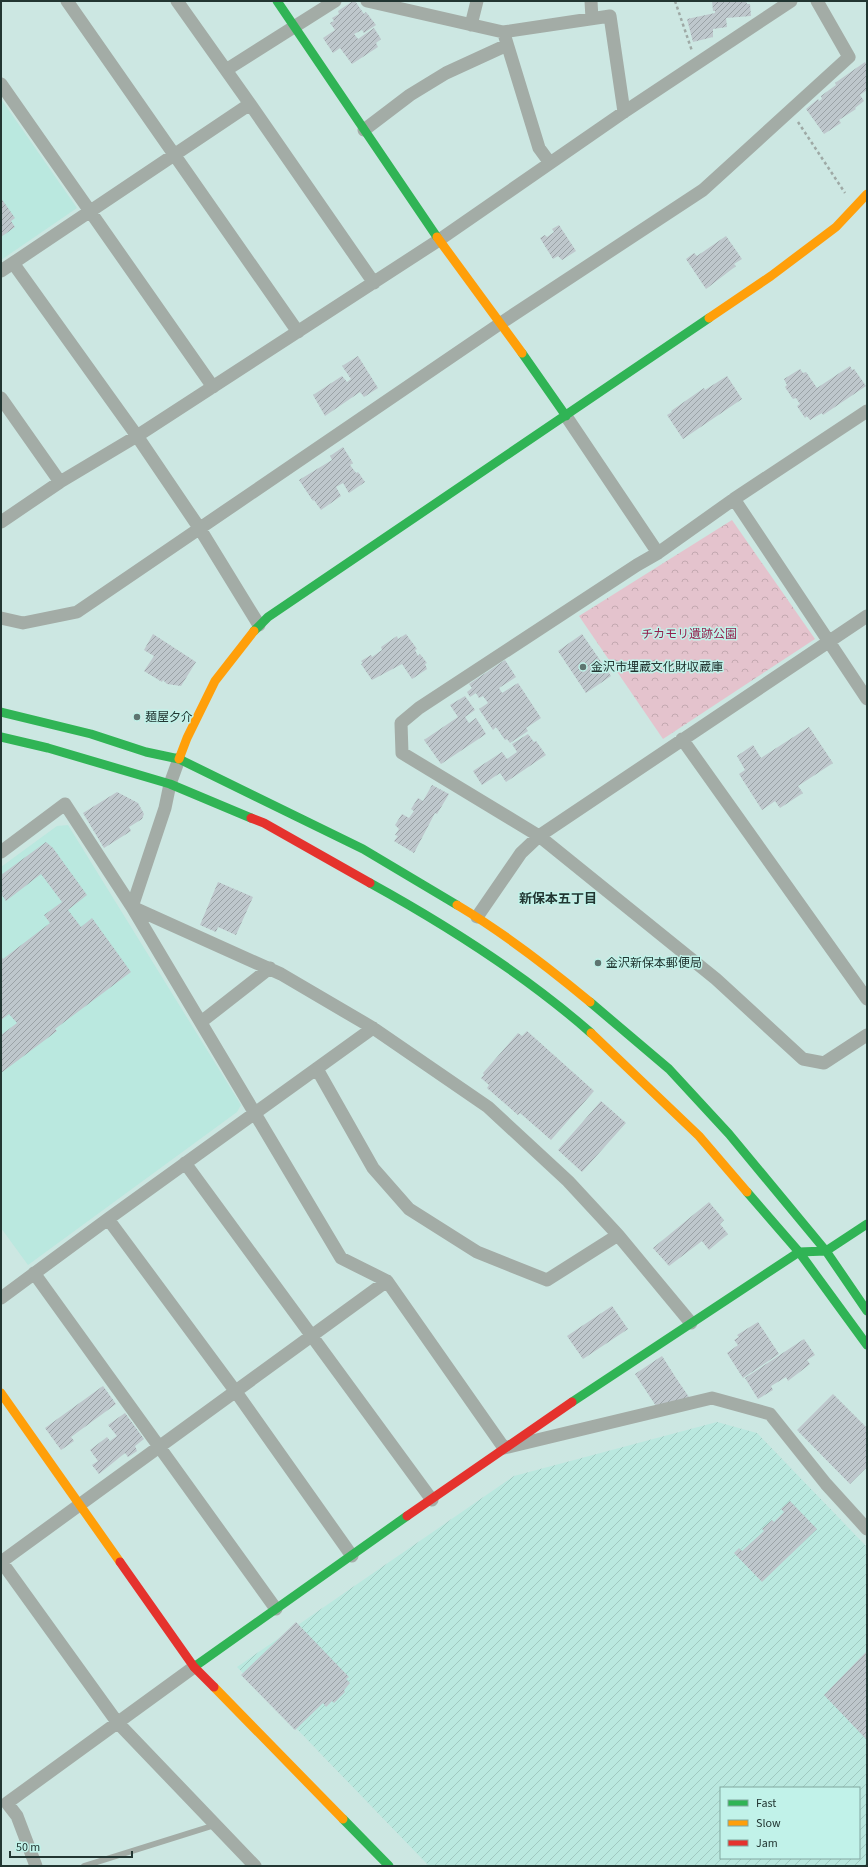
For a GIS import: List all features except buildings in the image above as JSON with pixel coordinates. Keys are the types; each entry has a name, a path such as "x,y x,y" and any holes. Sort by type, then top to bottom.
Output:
{"street":[{"path":"67,1 298,332"},
{"path":"177,1 374,283"},
{"path":"277,1 439,240 502,323 658,552"},
{"path":"226,70 335,1"},
{"path":"367,1 503,32 610,16 624,112"},
{"path":"471,25 477,1"},
{"path":"591,1 592,19"},
{"path":"1,522 60,482 138,436 374,283 439,240 624,112 791,1"},
{"path":"1,618 23,623 77,612 502,323 703,190 849,57 817,1"},
{"path":"503,32 540,148 550,163"},
{"path":"364,130 416,91 446,74 507,45"},
{"path":"1,84 213,387"},
{"path":"1,271 250,104"},
{"path":"132,907 165,808 170,784 187,738 215,681 259,625 268,617 771,276 836,227 867,194"},
{"path":"13,263 138,436 200,529 259,625"},
{"path":"1,398 60,482"},
{"path":"867,411 734,499 658,552 419,708 401,723 402,753 539,836 716,979 803,1059 824,1063 867,1035"},
{"path":"734,499 867,699"},
{"path":"477,917 521,852 539,836 867,616"},
{"path":"1,712 91,734 146,752 179,759 363,849 477,917 551,970 668,1070 729,1134 826,1251 867,1311"},
{"path":"1,737 48,748 170,784 264,823 430,916 502,962 590,1032 699,1136 799,1252 867,1345"},
{"path":"682,739 867,999"},
{"path":"1,852 65,804 132,907 341,1258 387,1282 504,1448"},
{"path":"132,907 270,968 373,1028 488,1107 568,1181 618,1235 691,1323"},
{"path":"201,1022 270,968"},
{"path":"1,1298 373,1028"},
{"path":"317,1069 373,1168 409,1209 477,1252 547,1280 618,1235"},
{"path":"185,1163 432,1500"},
{"path":"108,1219 236,1392 352,1556"},
{"path":"36,1866 17,1816 4,1805 194,1667 504,1448 799,1252 826,1251 867,1224"},
{"path":"34,1273 276,1609"},
{"path":"255,1866 117,1722 1,1561 387,1282"},
{"path":"1,1393 194,1667 389,1866"},
{"path":"504,1448 712,1398 770,1414 826,1484 867,1528"}],"lane":[{"path":"84,1866 215,1825"}],"path":[{"path":"675,1 696,64"},
{"path":"790,110 855,207"}],"shaded area":[{"path":"1,99 77,208 1,260"},
{"path":"68,825 241,1105 237,1112 28,1265 1,1228 1,867 57,826"},
{"path":"717,1422 757,1433 867,1547 867,1866 429,1866 237,1667 514,1476"}],"green space":[{"name":"チカモリ遺跡公園","path":"732,520 815,639 663,739 579,616"}],"traffic: fast":[{"path":"277,1 437,237"},
{"path":"254,631 268,617 709,318"},
{"path":"522,353 566,416"},
{"path":"1,712 91,734 146,752 179,759 363,849 457,905"},
{"path":"1,737 48,748 170,784 251,818"},
{"path":"370,883 428,916 485,952 539,991 591,1033"},
{"path":"590,1002 669,1069 729,1134 826,1251 867,1311"},
{"path":"747,1192 799,1252 867,1345"},
{"path":"572,1402 799,1252 826,1251 867,1224"},
{"path":"194,1667 407,1516"},
{"path":"343,1819 389,1866"}],"traffic: slow":[{"path":"709,318 771,276 836,227 867,194"},
{"path":"437,237 522,353"},
{"path":"179,759 187,738 215,681 254,631"},
{"path":"457,905 492,927 525,951 590,1002"},
{"path":"591,1033 699,1136 747,1192"},
{"path":"1,1393 120,1562"},
{"path":"214,1687 343,1819"}],"traffic: jam":[{"path":"251,818 264,823 370,883"},
{"path":"407,1516 572,1402"},
{"path":"120,1562 194,1667 214,1687"}],"place":[{"name":"金沢市埋蔵文化財収蔵庫","path":"583,667"},
{"name":"麺屋夕介","path":"137,717"},
{"name":"金沢新保本郵便局","path":"598,963"}],"district":[{"name":"新保本五丁目","path":"558,898"}]}
